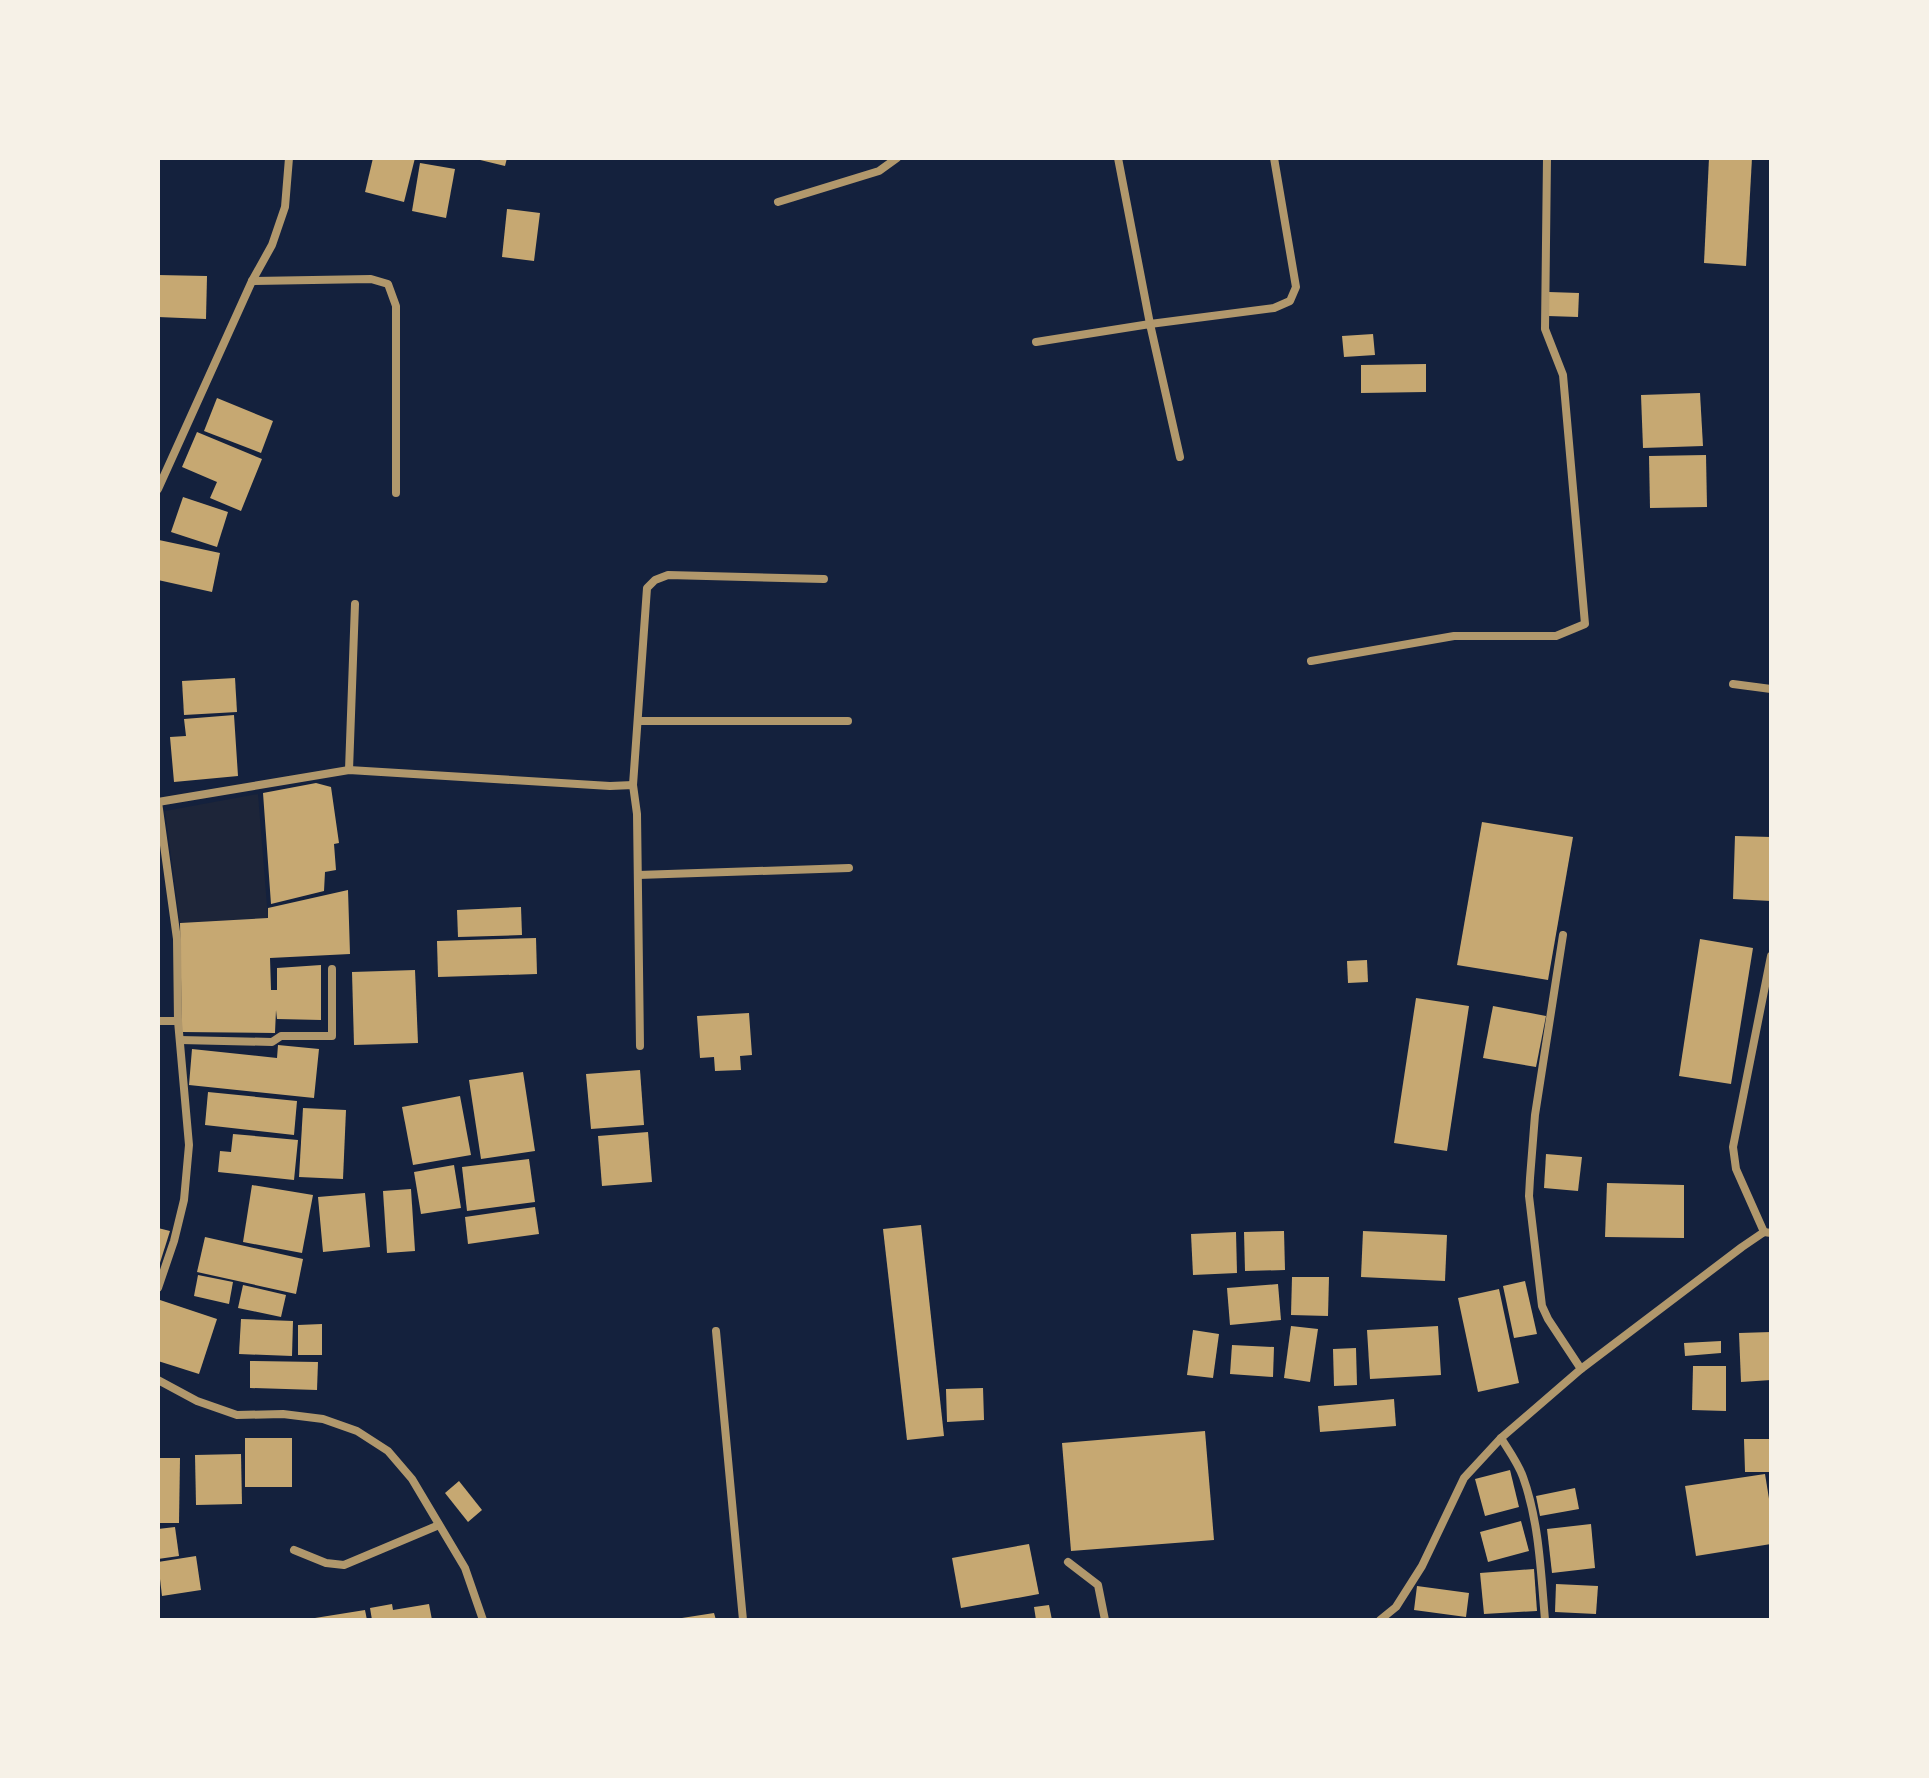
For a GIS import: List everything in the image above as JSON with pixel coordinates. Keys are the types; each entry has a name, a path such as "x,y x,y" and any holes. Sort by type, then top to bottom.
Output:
{"street":[{"path":"158,489 252,281 272,245 285,207 289,158"},
{"path":"778,202 879,171 897,158"},
{"path":"1118,158 1180,457"},
{"path":"1036,342 1274,308 1290,301 1296,287 1274,158"},
{"path":"1311,661 1454,636 1556,636 1585,624 1563,375 1545,329 1547,158"},
{"path":"252,281 371,279 388,284 396,306 396,493"},
{"path":"640,1046 637,814 633,785 647,588 655,580 668,575 824,579"},
{"path":"349,770 355,604"},
{"path":"1733,684 1771,689"},
{"path":"638,721 848,721"},
{"path":"158,1288 184,1200 189,1145 178,1021 177,939 158,802 349,770 633,785"},
{"path":"638,875 849,868"},
{"path":"1563,935 1535,1115 1529,1196 1542,1306 1581,1369"},
{"path":"1380,1620 1396,1607 1422,1566 1464,1478 1501,1438 1581,1369 1768,1232 1736,1169 1733,1147 1771,956"},
{"path":"180,1040 272,1042 281,1036 332,1036 332,969"},
{"path":"158,1021 178,1021"},
{"path":"716,1331 743,1620"},
{"path":"158,1380 197,1401 237,1415 283,1414 323,1419 357,1431 388,1451 412,1479 465,1568 483,1620"},
{"path":"1501,1438 1517,1463 1527,1490 1540,1558 1545,1620"},
{"path":"294,1550 326,1563 344,1565 439,1525"},
{"path":"1068,1562 1098,1585 1105,1620"}],"shaded area":[{"path":"258,794 268,918 180,923 165,811"}],"building":[{"path":"373,158 415,158 404,202 365,192"},
{"path":"472,158 507,158 505,166"},
{"path":"1709,158 1752,158 1746,266 1704,263"},
{"path":"420,163 455,169 446,218 412,211"},
{"path":"507,209 540,213 534,261 502,257"},
{"path":"158,275 207,276 206,319 158,317"},
{"path":"1549,292 1579,293 1578,317 1548,316"},
{"path":"1373,334 1375,355 1344,357 1342,336"},
{"path":"1426,364 1426,392 1361,393 1361,365"},
{"path":"1700,393 1703,446 1643,448 1641,395"},
{"path":"217,398 273,421 261,453 204,431"},
{"path":"197,432 262,459 241,511 210,498 217,482 182,467"},
{"path":"1706,455 1707,507 1650,508 1649,456"},
{"path":"183,497 228,512 217,547 171,532"},
{"path":"159,540 220,553 212,592 158,580"},
{"path":"235,678 237,712 184,715 182,681"},
{"path":"234,715 238,776 174,782 170,737 186,736 184,719"},
{"path":"316,783 331,787 339,843 334,844 336,870 325,872 324,891 271,904 263,793"},
{"path":"1482,822 1573,837 1548,980 1457,965"},
{"path":"1735,836 1771,837 1771,901 1733,899"},
{"path":"348,890 350,954 270,958 271,990 277,990 277,968 321,965 321,1020 277,1019 276,1010 275,1033 182,1032 180,923 268,918 268,908"},
{"path":"521,907 522,935 458,937 457,910"},
{"path":"536,938 537,974 438,977 437,941"},
{"path":"1700,939 1753,948 1731,1084 1679,1076"},
{"path":"1367,960 1368,982 1348,983 1347,961"},
{"path":"415,970 418,1043 354,1045 352,972"},
{"path":"1416,998 1469,1006 1447,1151 1394,1143"},
{"path":"1493,1006 1546,1016 1536,1067 1483,1058"},
{"path":"749,1013 752,1055 740,1056 741,1070 715,1071 714,1057 700,1058 697,1016"},
{"path":"278,1045 319,1049 314,1098 189,1085 192,1049 277,1058"},
{"path":"640,1070 644,1125 591,1129 586,1074"},
{"path":"523,1072 535,1151 481,1159 469,1080"},
{"path":"208,1092 297,1101 294,1135 205,1125"},
{"path":"460,1096 471,1155 413,1165 402,1107"},
{"path":"303,1108 346,1110 343,1179 299,1177"},
{"path":"648,1132 652,1182 602,1186 598,1136"},
{"path":"233,1134 298,1140 294,1180 218,1172 220,1151 231,1152"},
{"path":"1546,1154 1582,1157 1578,1191 1544,1188"},
{"path":"529,1159 535,1202 467,1211 462,1167"},
{"path":"454,1165 461,1208 421,1214 414,1172"},
{"path":"1607,1183 1684,1185 1684,1238 1605,1237"},
{"path":"252,1185 313,1195 302,1253 243,1242"},
{"path":"411,1189 415,1251 387,1253 383,1191"},
{"path":"365,1193 370,1247 323,1252 318,1197"},
{"path":"535,1207 539,1234 468,1244 465,1217"},
{"path":"921,1225 944,1436 907,1440 883,1229"},
{"path":"158,1228 170,1231 159,1266 158,1265"},
{"path":"1284,1231 1285,1270 1245,1271 1244,1232"},
{"path":"1363,1231 1447,1235 1445,1281 1361,1277"},
{"path":"1236,1232 1237,1273 1193,1275 1191,1234"},
{"path":"205,1237 303,1259 296,1294 197,1272"},
{"path":"198,1275 233,1282 229,1304 194,1296"},
{"path":"1292,1277 1329,1277 1328,1316 1291,1315"},
{"path":"1525,1281 1537,1334 1514,1338 1503,1286"},
{"path":"1278,1284 1281,1320 1230,1325 1227,1288"},
{"path":"243,1285 286,1295 281,1317 238,1308"},
{"path":"1499,1289 1519,1383 1478,1392 1458,1298"},
{"path":"160,1300 217,1319 199,1374 158,1361"},
{"path":"241,1319 293,1321 292,1356 239,1354"},
{"path":"322,1324 322,1355 298,1355 298,1325"},
{"path":"1291,1326 1318,1329 1310,1382 1284,1378"},
{"path":"1438,1326 1441,1375 1370,1379 1367,1330"},
{"path":"1193,1330 1219,1334 1213,1378 1187,1375"},
{"path":"1771,1332 1771,1380 1741,1382 1739,1333"},
{"path":"1721,1341 1721,1353 1685,1356 1684,1343"},
{"path":"1232,1345 1274,1347 1273,1377 1230,1374"},
{"path":"1356,1348 1357,1385 1334,1386 1333,1349"},
{"path":"250,1361 318,1362 317,1390 250,1388"},
{"path":"1693,1366 1726,1366 1726,1411 1692,1410"},
{"path":"983,1388 984,1420 947,1422 946,1389"},
{"path":"1394,1399 1396,1426 1320,1432 1318,1406"},
{"path":"1205,1431 1214,1540 1071,1551 1062,1443"},
{"path":"245,1438 292,1438 292,1487 245,1487"},
{"path":"1744,1439 1771,1439 1771,1472 1745,1472"},
{"path":"241,1454 242,1504 196,1505 195,1455"},
{"path":"158,1458 180,1458 179,1523 158,1523"},
{"path":"1510,1470 1519,1507 1485,1516 1475,1479"},
{"path":"1765,1474 1771,1511 1771,1544 1696,1556 1685,1486"},
{"path":"459,1481 482,1510 468,1522 445,1493"},
{"path":"1575,1488 1579,1509 1540,1516 1536,1496"},
{"path":"1521,1521 1529,1551 1488,1562 1480,1532"},
{"path":"1591,1524 1595,1568 1552,1573 1547,1529"},
{"path":"175,1527 179,1556 158,1559 158,1529"},
{"path":"1029,1544 1039,1594 961,1608 952,1558"},
{"path":"196,1556 201,1590 162,1596 158,1562"},
{"path":"1534,1569 1537,1611 1484,1614 1480,1573"},
{"path":"1556,1584 1598,1586 1596,1614 1555,1612"},
{"path":"1417,1586 1469,1593 1466,1617 1414,1610"},
{"path":"392,1604 393,1610 429,1604 432,1620 372,1620 370,1608"},
{"path":"1049,1605 1052,1620 1036,1620 1034,1607"},
{"path":"365,1610 367,1620 315,1620 315,1618"},
{"path":"714,1613 716,1620 682,1620 682,1618"}]}
